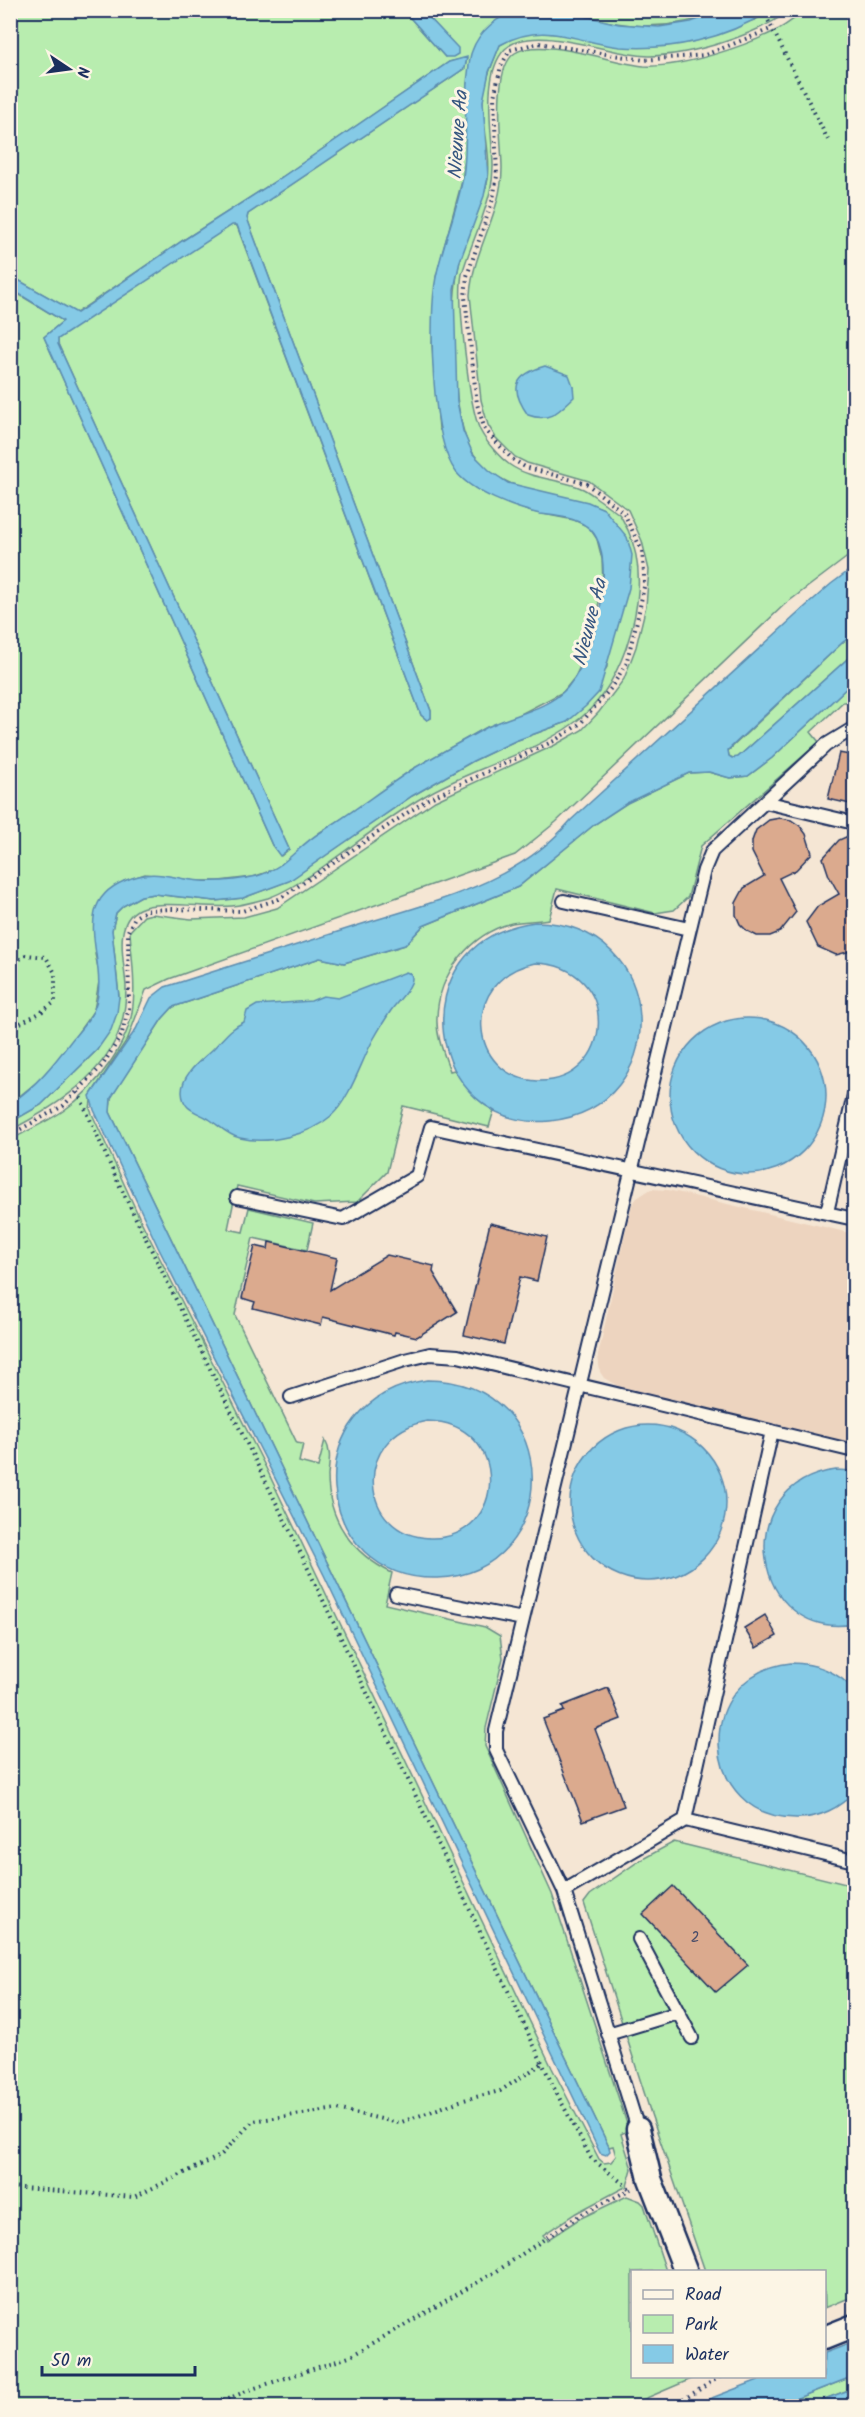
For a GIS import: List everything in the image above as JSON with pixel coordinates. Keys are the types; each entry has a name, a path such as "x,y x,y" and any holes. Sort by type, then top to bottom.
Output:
{"street":[{"path":"638,2129 640,2184 685,2270"},
{"path":"826,2338 855,2326"}],"lane":[{"path":"638,2129 564,1891 496,1750 496,1731 704,870 712,851 826,745 855,728"},
{"path":"765,802 855,823"},
{"path":"564,901 689,929"},
{"path":"827,1212 855,1095"},
{"path":"237,1197 343,1219 417,1176 430,1127 855,1219"},
{"path":"291,1397 405,1360 430,1354 458,1356 855,1451"},
{"path":"685,1820 772,1431"},
{"path":"396,1594 523,1619"},
{"path":"564,1891 685,1820 855,1862"},
{"path":"639,1938 692,2038"},
{"path":"608,2034 678,2013"}],"path":[{"path":"763,10 829,142"},
{"path":"10,1135 63,1107 102,1066 121,1036 129,1008 128,931 135,917 147,910 242,911 279,899 428,799 562,735 580,723 611,688 626,664 644,587 642,551 637,538 624,513 586,484 525,467 512,459 485,430 477,404 465,297 467,276 494,199 497,176 494,97 501,66 510,50 538,43 644,60 705,55 770,27"},
{"path":"10,966 26,956 46,957 55,973 56,1002 10,1028"},
{"path":"78,1092 116,1176 294,1539 543,2063 591,2158 640,2184"},
{"path":"10,2187 134,2198 219,2156 254,2121 337,2109 399,2123 460,2101 500,2091 543,2063"},
{"path":"211,2406 249,2390 349,2357 497,2271 580,2215 640,2184"},
{"path":"673,2406 718,2378"}],"shaded area":[{"path":"651,1189 668,1190 854,1234 854,1443 618,1386 604,1378 600,1372 598,1356 627,1224 632,1205 637,1198"}],"green space":[{"path":"810,10 854,11 854,552 784,605 556,822 515,855 169,979 146,990 128,1038 92,1093 90,1109 141,1221 266,1468 552,2068 599,2159 604,2163 611,2162 616,2156 613,2146 609,2147 110,1112 111,1097 162,1019 173,1007 320,958 344,963 405,945 423,926 518,887 595,824 627,803 689,773 708,772 730,778 748,776 772,758 854,681 854,702 843,702 811,732 819,742 701,846 688,897 674,910 655,913 557,889 549,919 512,923 497,928 470,946 459,958 443,986 437,1018 438,1031 450,1071 454,1070 471,1092 494,1110 489,1127 403,1106 387,1172 357,1202 314,1204 237,1186 228,1229 243,1232 249,1208 313,1223 307,1250 253,1238 235,1315 297,1443 303,1444 299,1462 318,1467 325,1440 329,1453 329,1492 338,1521 355,1546 392,1573 385,1604 485,1627 500,1636 503,1658 486,1728 485,1746 552,1894 629,2130 621,2134 632,2169 627,2186 576,2213 543,2235 547,2240 579,2219 627,2196 640,2201 644,2205 666,2270 631,2270 631,2378 694,2378 628,2406 11,2406 11,1140 57,1115 75,1102 98,1078 118,1049 130,1020 134,996 130,931 144,916 152,914 191,919 244,917 277,908 435,801 582,730 624,679 636,647 646,606 649,570 642,541 628,510 589,481 527,463 515,457 496,438 488,425 481,400 470,295 476,262 493,216 501,185 500,90 503,74 508,61 515,53 542,47 644,66 695,60 765,36"},
{"path":"11,11 404,11 445,57 457,48 423,11 518,11 504,14 467,83 466,152 462,181 436,277 432,345 439,429 492,496 528,511 574,520 589,527 597,539 602,559 603,585 589,647 575,677 563,692 517,716 487,727 411,770 355,811 320,832 284,864 270,871 253,877 219,881 197,881 145,874 124,881 95,954 100,976 94,1010 60,1058 43,1077 11,1103 10,991 14,986 10,983 10,289 63,321 44,337 272,845 281,856 289,849 58,344 58,338 232,224 237,226 421,715 427,720 431,718 431,711 247,218 248,214 465,68 467,58 449,62 282,177 76,313 11,276"},
{"path":"563,11 722,11 681,23 642,26 604,21"},
{"path":"769,11 789,11 741,36 703,48 667,55 634,55 554,39 535,38 518,41 505,49 497,60 493,74 490,89 492,181 462,274 461,287 463,328 472,399 480,430 497,454 506,462 526,473 587,491 619,514 628,530 637,559 637,604 626,648 606,690 583,716 557,734 423,797 283,892 250,903 222,907 171,904 139,909 125,924 123,934 125,1001 122,1021 115,1041 106,1056 83,1082 56,1104 11,1130 11,1122 41,1105 97,1050 119,997 112,930 116,913 123,906 141,896 154,894 215,901 243,898 288,881 412,796 473,761 515,741 567,722 607,667 604,509 533,491 499,478 473,453 465,437 460,414 454,359 454,303 460,261 488,179 489,161 483,110 485,87 500,45 516,36 535,32 567,35 617,46 755,20"},
{"path":"854,634 854,653 738,757 735,759 729,756 728,751"},
{"path":"674,1842 854,1886 854,2296 826,2308 826,2270 705,2270 651,2114 584,1903 590,1895 639,1861"},
{"path":"854,2376 854,2388 806,2406 777,2406"}],"water":[{"path":"518,10 563,11 619,24 659,27 691,22 722,11 769,11 716,36 659,47 620,47 560,35 531,34 500,45 489,72 483,101 488,177 484,196 460,261 454,289 457,401 463,431 473,454 490,471 508,483 588,502 604,509 627,537 632,555 629,588 599,692 567,722 515,741 473,761 412,796 289,881 243,898 215,901 154,894 141,896 123,906 116,913 112,930 119,997 117,1013 111,1030 97,1050 41,1105 11,1122 11,1103 51,1067 87,1022 94,1009 98,992 98,974 94,921 97,906 107,892 124,881 146,875 215,881 243,879 276,868 313,838 413,769 492,725 538,707 558,696 575,677 588,652 597,625 602,597 603,560 596,537 586,526 575,521 506,504 463,480 448,456 441,434 437,407 432,348 434,296 439,264 463,177 470,57 484,31 503,16"},
{"path":"404,11 423,11 458,48 458,54 445,57"},
{"path":"467,57 465,68 248,214 247,218 431,711 431,718 427,720 421,715 237,225 232,225 58,339 58,344 289,849 280,856 272,845 44,337 63,321 11,289 11,276 77,313 182,241 282,177 449,62"},
{"path":"545,366 569,375 574,397 554,414 542,418 528,415 518,397 517,390 521,378"},
{"path":"854,567 854,634 728,750 729,756 738,757 854,653 854,681 772,758 748,776 730,778 709,772 689,773 627,803 595,824 518,887 423,926 405,945 344,963 320,958 173,1007 162,1019 111,1098 110,1112 609,2147 610,2151 606,2155 600,2153 324,1575 158,1247 94,1110 90,1096 136,1029 151,998 165,987 442,899 498,876 525,861 549,842 806,606"},
{"path":"535,922 580,930 612,952 632,982 640,1017 636,1053 619,1085 591,1109 550,1121 508,1117 476,1098 454,1068 444,1033 446,996 461,963 490,936","holes":["535,963 564,969 583,983 595,1002 598,1024 594,1045 582,1064 564,1077 538,1081 515,1076 497,1064 486,1047 482,1027 484,1006 494,987 510,972"]},
{"path":"406,972 412,977 409,987 377,1033 344,1100 338,1109 322,1123 288,1137 251,1140 232,1135 191,1110 185,1103 182,1092 189,1073 231,1030 244,1022 247,1011 257,1005 311,1001 323,996 338,998"},
{"path":"748,1018 778,1024 803,1041 820,1066 826,1096 820,1126 803,1151 778,1168 748,1174 718,1168 693,1151 676,1126 670,1096 676,1066 693,1041 718,1024"},
{"path":"427,1380 473,1389 506,1411 526,1442 532,1478 526,1514 509,1546 479,1568 438,1578 396,1571 364,1551 344,1522 335,1488 338,1452 354,1420 384,1394","holes":["427,1421 455,1426 474,1440 486,1459 490,1481 486,1502 474,1521 456,1534 430,1538 406,1533 389,1521 378,1504 373,1484 376,1464 385,1445 402,1430"]},
{"path":"648,1425 678,1431 703,1448 720,1473 726,1503 720,1533 703,1558 678,1575 648,1581 618,1575 593,1558 576,1533 570,1503 576,1473 593,1448 618,1431"},
{"path":"836,1470 854,1471 854,1624 819,1623 793,1610 775,1587 766,1559 767,1530 778,1502 801,1481"},
{"path":"791,1663 826,1669 854,1690 854,1792 829,1811 806,1818 765,1812 741,1796 725,1773 719,1745 722,1717 735,1692 758,1673"},
{"path":"854,2342 854,2376 777,2406 691,2406 763,2378 826,2378 826,2353"},
{"path":"854,2388 854,2406 806,2406"}],"building":[{"path":"839,753 855,756 855,805 828,799"},
{"path":"780,818 791,820 800,826 806,834 812,853 796,870 779,878 796,912 780,932 770,936 757,936 740,924 736,915 736,903 744,888 764,876 752,852 752,841 756,830 769,820"},
{"path":"855,833 855,950 836,955 818,947 806,922 818,906 839,894 829,876 823,858 839,840"},
{"path":"490,1223 547,1237 537,1281 520,1277 504,1344 464,1335"},
{"path":"269,1242 337,1258 330,1290 387,1255 434,1266 433,1272 457,1312 417,1337 395,1332 394,1335 323,1317 321,1325 253,1308 255,1302 242,1298 255,1246 268,1249"},
{"path":"765,1615 777,1636 756,1648 744,1628"},
{"path":"608,1688 621,1719 595,1729 624,1806 583,1821 543,1719 564,1711 562,1706"},
{"path":"673,1886 748,1965 716,1992 643,1914"}],"water label":[{"name":"Nieuwe Aa","path":"457,135"},
{"name":"Nieuwe Aa","path":"589,622"}]}
